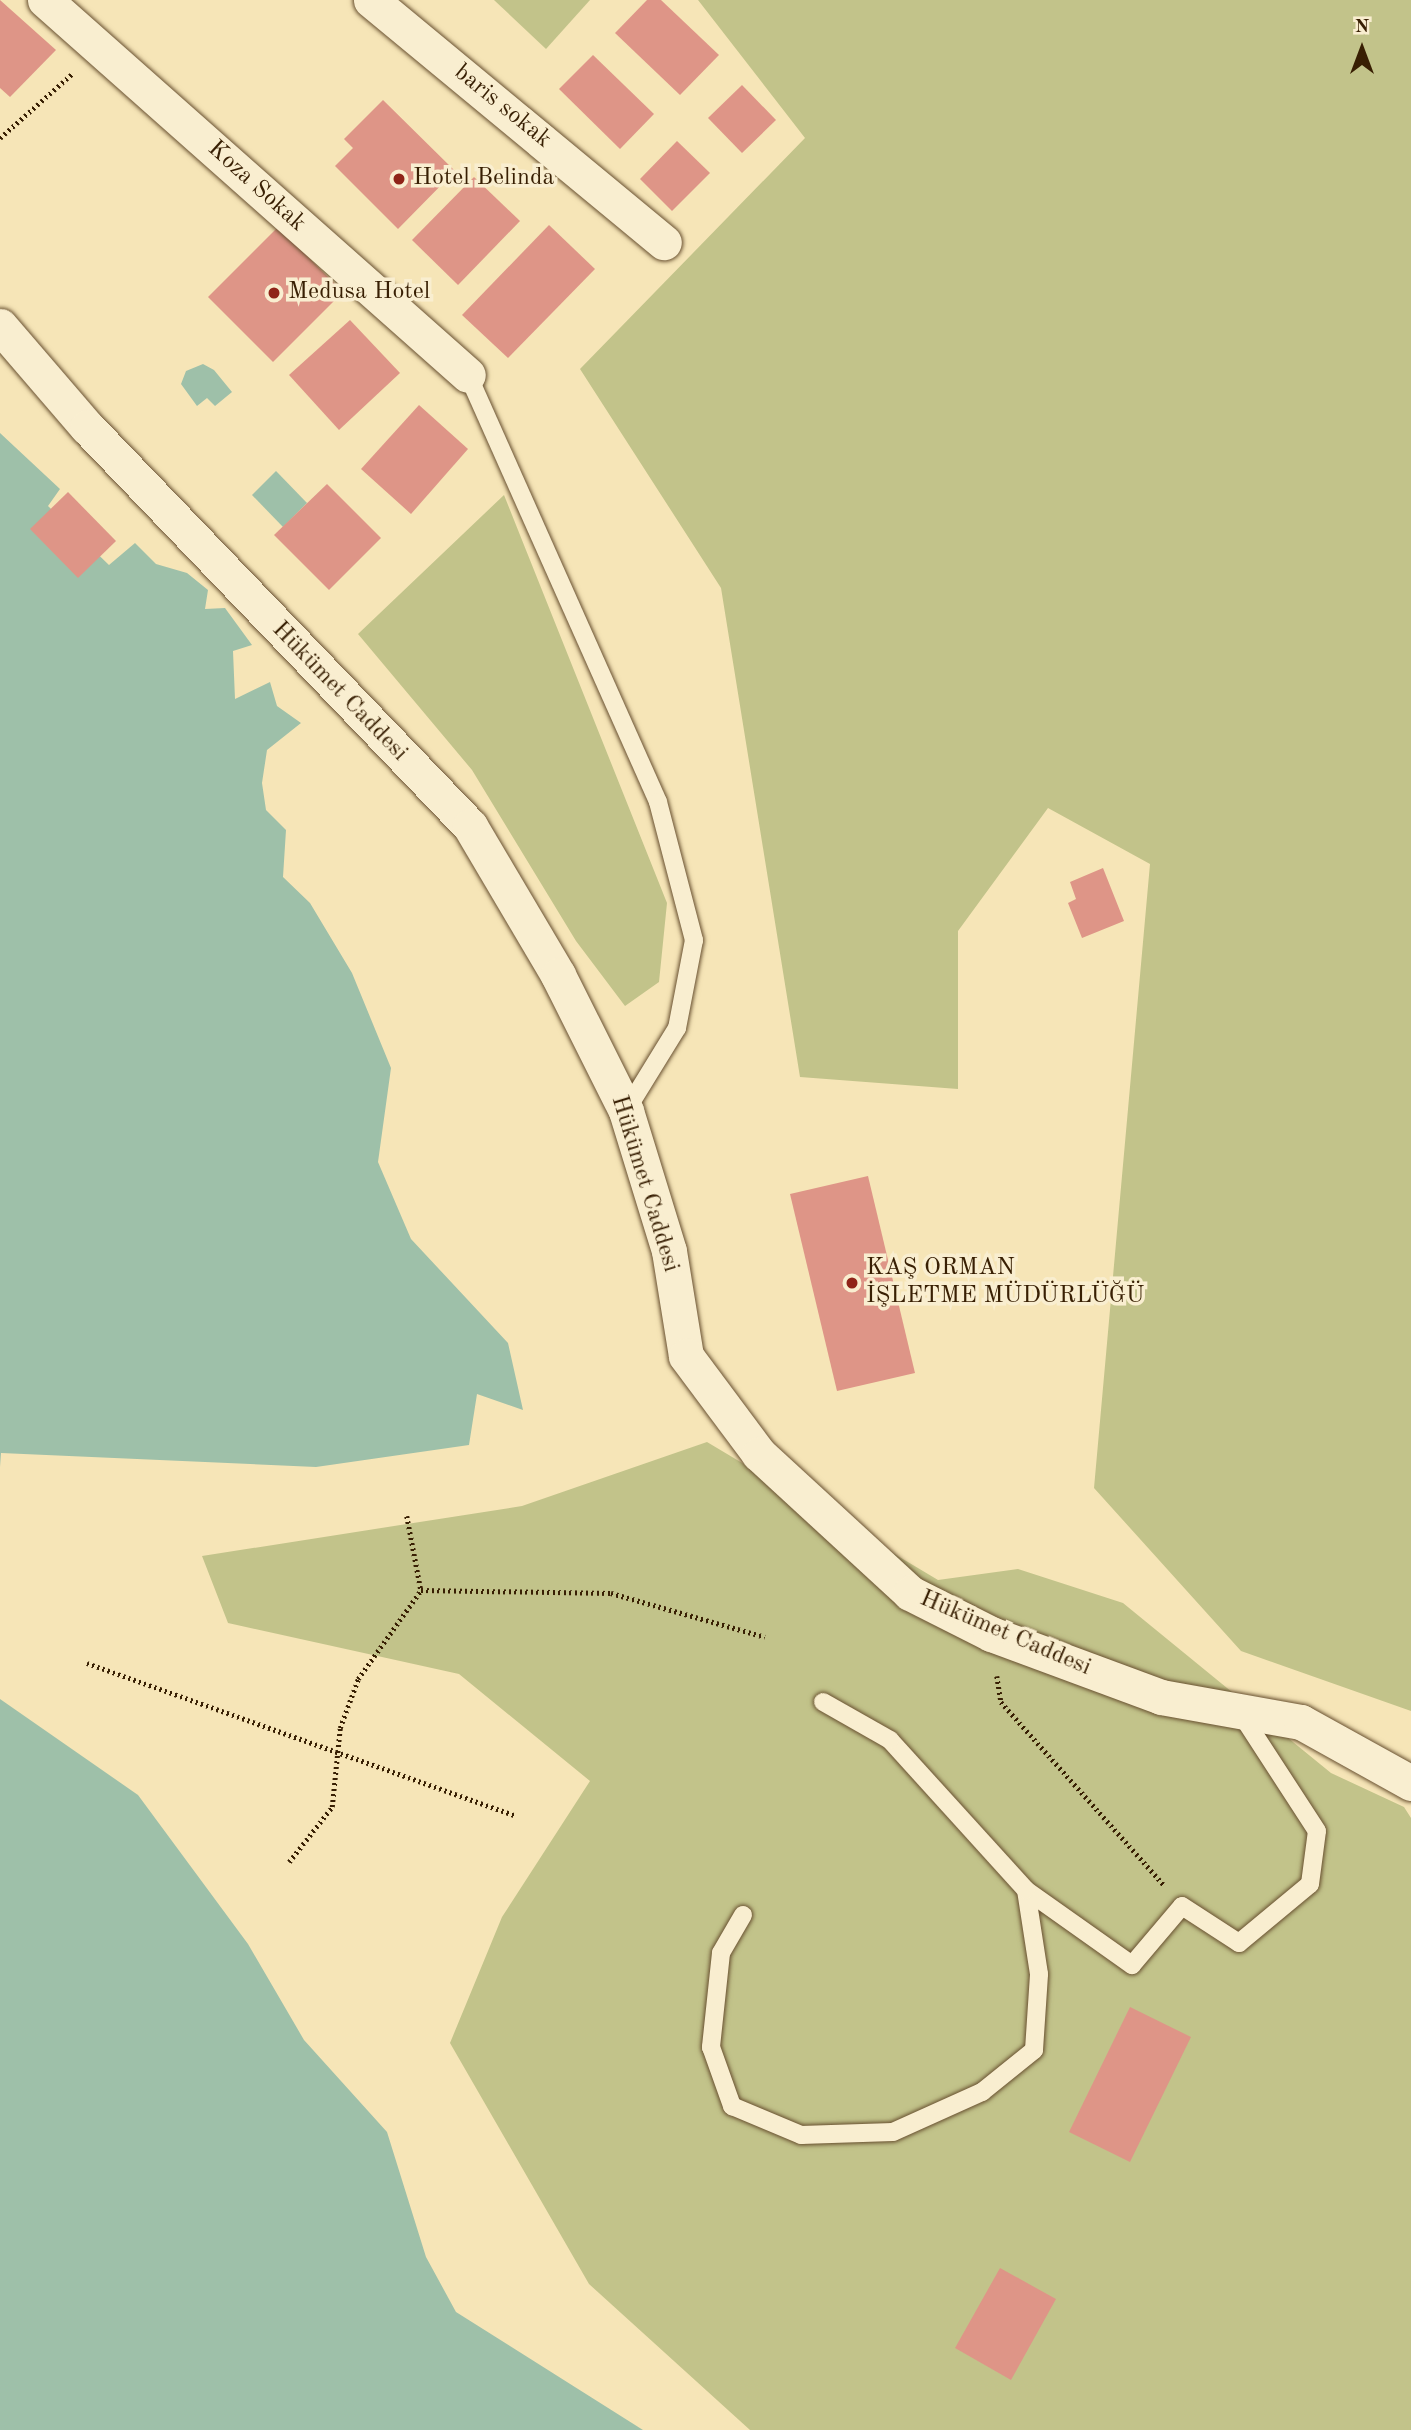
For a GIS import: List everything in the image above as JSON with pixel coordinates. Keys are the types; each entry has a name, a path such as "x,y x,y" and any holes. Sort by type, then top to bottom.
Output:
{"street":[{"name":"Koza Sokak","path":"45,0 468,375"},
{"name":"baris sokak","path":"371,0 664,242"},
{"name":"Hükümet Caddesi","path":"0,326 105,446 470,826 558,975 626,1111 669,1251 686,1356 759,1454 910,1593 991,1634 1161,1697 1301,1722 1411,1783"}],"lane":[{"path":"468,375 658,802 694,940 677,1028 626,1111"},
{"path":"823,1702 890,1740 1027,1890 1132,1965 1182,1906 1239,1943 1310,1884 1317,1831 1239,1711"},
{"path":"743,1915 721,1953 711,2047 732,2106 801,2136 893,2132 982,2092 1034,2050 1039,1975 1027,1890"}],"path":[{"path":"0,138 100,49"},
{"path":"289,1862 332,1807 340,1728 358,1679 421,1590 407,1516"},
{"path":"421,1590 611,1593 765,1637"},
{"path":"991,1634 1001,1702 1182,1906"},
{"path":"87,1663 516,1816"}],"green space":[{"path":"494,0 590,0 546,49"},
{"path":"698,0 1411,0 1411,1711 1241,1651 1094,1488 1150,864 1048,808 958,931 958,1089 800,1077 721,588 580,369 805,138"},
{"path":"504,495 667,903 659,982 625,1006 576,941 472,770 358,634"},
{"path":"707,1442 938,1580 1018,1569 1123,1603 1331,1773 1404,1807 1411,1818 1411,2430 750,2430 589,2284 450,2043 502,1917 590,1781 459,1674 228,1623 202,1556 522,1506"}],"shaded area":[{"path":"203,364 214,370 232,392 215,406 207,398 197,406 181,384 186,371"},
{"path":"0,433 60,489 48,506 109,565 135,543 156,564 187,573 208,590 205,609 225,608 252,645 233,651 235,699 270,682 277,706 301,723 267,750 262,783 266,810 286,830 283,877 310,903 352,973 391,1068 378,1162 411,1239 508,1343 523,1410 477,1394 469,1445 316,1467 1,1453 0,1467"},
{"path":"276,471 307,503 283,527 252,495"},
{"path":"0,1699 138,1795 248,1944 304,2040 387,2132 426,2257 456,2312 643,2430 0,2430"}],"building":[{"path":"0,0 56,50 10,97 0,88"},
{"path":"647,0 661,0 719,55 680,95 615,33"},
{"path":"593,55 654,114 620,149 559,89"},
{"path":"742,85 776,120 742,153 708,118"},
{"path":"383,100 455,171 398,229 335,166 353,148 344,139"},
{"path":"677,141 710,173 672,211 640,179"},
{"path":"474,177 520,221 458,285 412,240"},
{"path":"549,225 595,269 508,358 462,315"},
{"path":"278,227 343,292 273,362 208,297"},
{"path":"350,320 400,373 339,430 289,375"},
{"path":"419,405 468,449 411,514 361,469"},
{"path":"327,484 381,538 329,590 274,535"},
{"path":"68,492 116,541 78,578 30,529"},
{"path":"1103,868 1124,921 1082,938 1068,903 1076,899 1070,882"},
{"name":"KAŞ ORMAN İŞLETME MÜDÜRLÜĞÜ","path":"868,1176 915,1373 837,1391 790,1194"},
{"path":"1130,2007 1191,2037 1130,2162 1069,2132"},
{"path":"1000,2268 1056,2299 1011,2380 955,2348"}],"place":[{"name":"Hotel Belinda","path":"399,179"},
{"name":"Medusa Hotel","path":"274,293"},
{"name":"KAŞ ORMAN İŞLETME MÜDÜRLÜĞÜ","path":"852,1283"}]}
